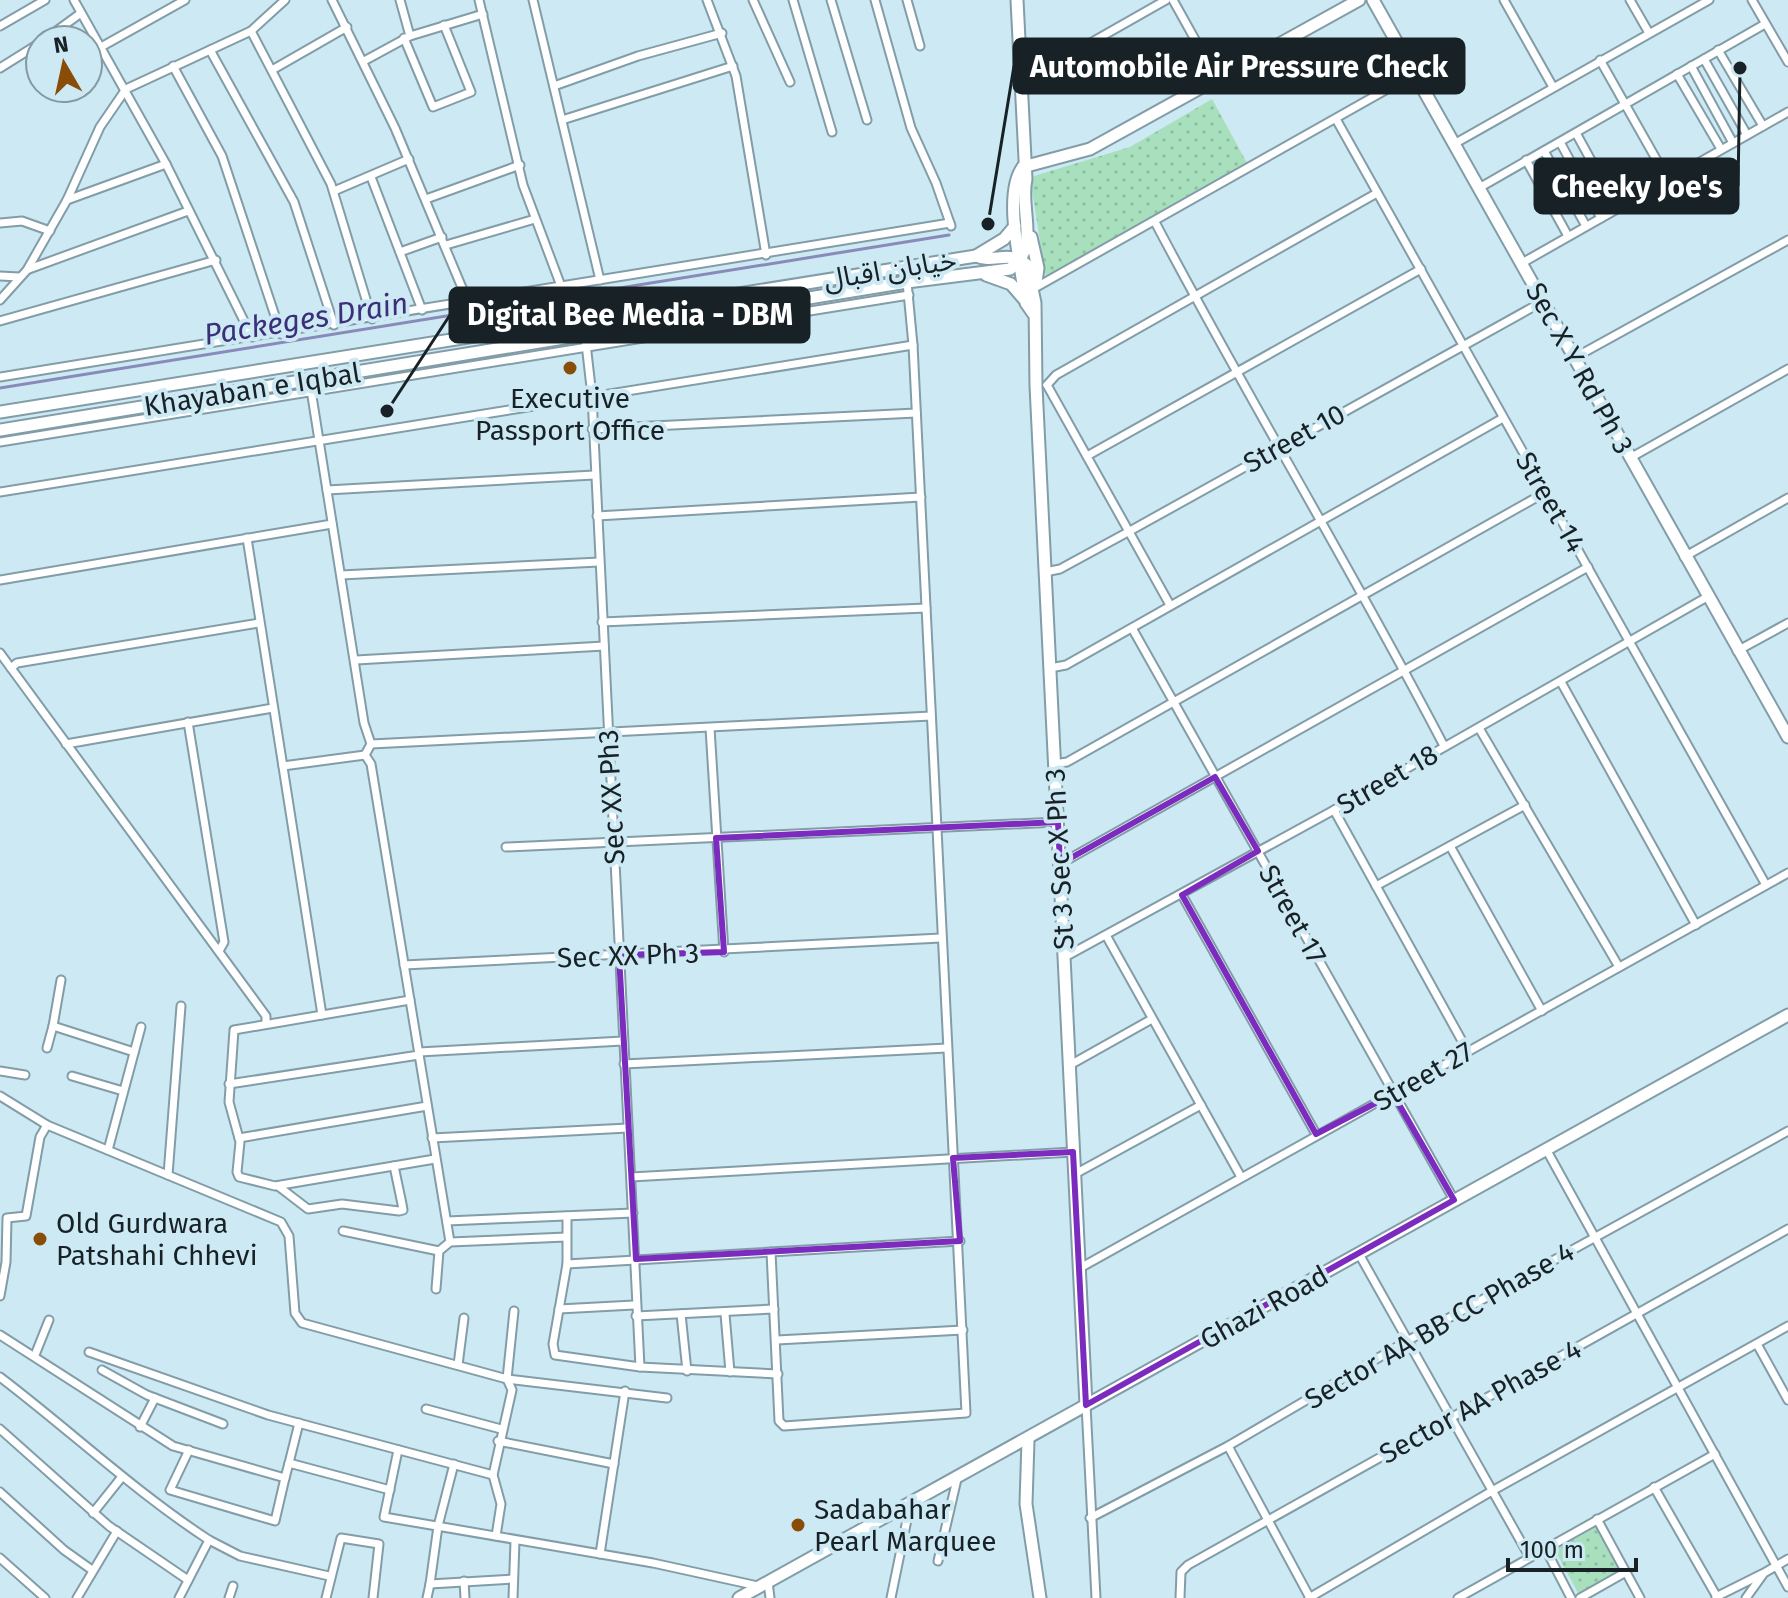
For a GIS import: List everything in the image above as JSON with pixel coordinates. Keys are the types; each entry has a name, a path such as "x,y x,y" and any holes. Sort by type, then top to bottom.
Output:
{"main road":[{"path":"1017,0 1029,243 1021,259"},
{"path":"1021,259 1015,226 1014,181 1023,167 1090,149 1359,0"},
{"name":"Sec X Y Rd Ph 3","path":"1373,0 1788,737"},
{"path":"976,256 1004,239 1015,226"},
{"path":"1028,234 1034,240 1038,268 1033,288"},
{"name":"خیابان اقبال","path":"0,412 976,256 982,259 1013,255 1021,259"},
{"name":"St 3 Sec X Ph 3","path":"1021,259 1031,271 1033,288 1030,308"},
{"name":"St 3 Sec X Ph 3","path":"1021,259 1042,386 1045,572 1086,1405"},
{"name":"Khayaban e Iqbal","path":"0,430 311,386 474,353 907,282 1010,269 1021,259"},
{"path":"980,274 1011,284 1030,308"},
{"path":"473,336 474,353"},
{"name":"Ghazi Road","path":"739,1598 1788,1015"},
{"path":"1028,1440 1026,1504 1040,1598"}],"street":[{"path":"0,26 45,0"},
{"path":"60,24 86,0"},
{"path":"104,45 185,0"},
{"path":"0,300 27,270 67,200 100,127 126,89 251,31 285,0"},
{"path":"332,0 409,159 468,302"},
{"path":"400,0 407,37 433,107 471,92 444,25"},
{"path":"479,0 535,219 561,286"},
{"path":"533,0 600,280"},
{"path":"707,0 733,66 766,255"},
{"path":"753,0 790,82"},
{"path":"793,0 832,132"},
{"path":"831,0 867,120"},
{"path":"0,377 950,224 936,183 911,128 875,0"},
{"path":"907,0 920,46"},
{"path":"1021,76 1034,75 1166,0"},
{"path":"1173,0 1217,79"},
{"path":"1504,0 1553,87"},
{"path":"1630,0 1649,33"},
{"path":"1454,144 1709,0"},
{"path":"1752,0 1788,62"},
{"path":"77,6 88,24"},
{"path":"364,61 407,37 483,14"},
{"path":"1479,188 1765,24"},
{"path":"272,70 347,27"},
{"path":"251,31 334,191 372,319"},
{"path":"554,86 638,56 722,33"},
{"path":"1778,44 1788,38"},
{"path":"210,50 294,202 334,325"},
{"path":"1718,50 1763,126"},
{"path":"104,52 216,260 252,337"},
{"path":"0,68 24,53"},
{"path":"1704,59 1747,135"},
{"path":"1600,60 1668,180"},
{"path":"173,66 222,156 281,334"},
{"path":"562,120 733,66"},
{"path":"1691,66 1733,143"},
{"path":"1033,288 1414,74"},
{"path":"1677,74 1721,149"},
{"path":"1522,263 1788,112"},
{"name":"Street 14","path":"1336,119 1766,885"},
{"path":"1576,133 1617,208"},
{"path":"1560,142 1601,218"},
{"path":"1544,151 1586,226"},
{"path":"334,191 409,159"},
{"path":"1526,160 1568,236"},
{"path":"67,200 166,164"},
{"path":"426,199 520,165"},
{"path":"371,177 422,310"},
{"path":"1170,605 1087,456 1042,386 1056,375 1377,193"},
{"path":"27,270 188,211"},
{"path":"400,252 535,219"},
{"path":"0,223 22,221 50,231"},
{"path":"1155,222 1236,373 1365,595 1444,746"},
{"path":"1574,358 1788,240"},
{"path":"0,321 216,260"},
{"path":"1087,456 1421,269"},
{"path":"0,276 19,277"},
{"path":"771,1252 779,1421 784,1426 960,1416 966,1413 960,1241 941,938 913,345 907,282"},
{"path":"0,442 311,386 588,348 909,295"},
{"name":"Street 10","path":"1045,572 1060,569 1542,302"},
{"name":"Sec XX Ph3","path":"585,335 592,396 612,843 636,1259 634,1305 640,1367"},
{"path":"0,492 913,345"},
{"path":"1630,458 1788,369"},
{"path":"311,386 371,744 365,755"},
{"path":"592,429 916,413"},
{"path":"1050,668 1066,665 1324,522 1503,418"},
{"path":"327,490 594,475"},
{"path":"1054,764 1067,762 1546,492"},
{"path":"597,516 921,497"},
{"path":"1684,557 1788,498"},
{"path":"0,580 332,524"},
{"path":"247,538 322,1015"},
{"path":"341,575 599,562"},
{"path":"1060,864 1588,567"},
{"name":"Street 18","path":"1065,957 1107,937 1334,810 1630,644 1707,597"},
{"path":"602,622 926,608"},
{"path":"11,668 17,663 259,623"},
{"path":"1737,651 1788,623"},
{"name":"Street 17","path":"1132,628 1454,1200"},
{"path":"356,660 604,646"},
{"path":"0,653 266,1016 266,1023"},
{"path":"1561,682 1696,925"},
{"path":"66,744 273,708"},
{"path":"371,744 931,716"},
{"path":"188,722 224,942 219,951"},
{"path":"710,728 724,952"},
{"path":"1479,728 1619,967"},
{"path":"283,766 365,755"},
{"path":"365,755 371,764 450,1242"},
{"path":"1376,886 1525,805"},
{"path":"1334,810 1467,1050"},
{"path":"506,847 1058,822"},
{"path":"1450,846 1542,1011"},
{"name":"Street 27","path":"1080,1268 1788,873"},
{"path":"1182,895 1316,1134"},
{"path":"1107,937 1241,1177"},
{"name":"Sec XX Ph 3","path":"404,965 724,952 941,938"},
{"path":"47,1048 61,980"},
{"path":"410,1000 266,1023 232,1033 229,1112 239,1138 239,1177 278,1186 435,1159"},
{"path":"168,1175 181,1006"},
{"path":"1070,1065 1152,1019"},
{"path":"53,1026 134,1052"},
{"path":"108,1150 141,1027"},
{"path":"229,1084 419,1054 623,1041"},
{"path":"624,1064 947,1048"},
{"path":"0,1071 25,1075"},
{"path":"72,1076 123,1091"},
{"path":"0,1095 47,1125 281,1222 287,1229 298,1320 507,1379 667,1398"},
{"path":"1075,1174 1201,1105"},
{"path":"239,1138 427,1106"},
{"path":"0,1296 6,1262 4,1218 26,1216 40,1137 47,1125"},
{"path":"432,1138 628,1128"},
{"name":"Sector AA BB CC Phase 4","path":"1090,1518 1228,1446 1407,1341 1788,1131"},
{"path":"1546,1149 1788,1587"},
{"path":"631,1177 1073,1152"},
{"path":"278,1186 308,1209 342,1204 399,1211 402,1204 394,1166"},
{"path":"447,1221 633,1213"},
{"path":"567,1216 567,1264 553,1344 555,1355 640,1367 778,1374"},
{"name":"Sector AA Phase 4","path":"1180,1598 1179,1581 1188,1565 1788,1229"},
{"path":"343,1231 439,1251"},
{"path":"436,1289 439,1251 450,1242 566,1237"},
{"path":"567,1264 960,1241"},
{"path":"1359,1254 1529,1556"},
{"path":"559,1309 634,1305"},
{"path":"636,1316 725,1314 774,1309"},
{"path":"496,1536 501,1504 493,1475 498,1441 512,1390 507,1379 514,1311"},
{"path":"681,1314 687,1371"},
{"path":"725,1314 730,1372"},
{"path":"458,1365 464,1318"},
{"path":"35,1355 49,1320"},
{"path":"1228,1446 1309,1598 1492,1491 1788,1326"},
{"path":"777,1340 963,1330"},
{"path":"0,1335 35,1355 140,1427 189,1450 285,1478"},
{"path":"1757,1344 1788,1400"},
{"path":"89,1352 299,1423 493,1475"},
{"path":"102,1370 155,1398 223,1424"},
{"path":"0,1377 59,1422 121,1478 209,1540 240,1556 329,1576"},
{"path":"600,1554 625,1391"},
{"path":"140,1427 155,1398"},
{"path":"1086,1405 1096,1598"},
{"path":"426,1409 501,1429"},
{"path":"189,1450 170,1490 194,1500 275,1521 299,1423"},
{"path":"0,1429 93,1513 188,1580"},
{"path":"498,1441 614,1464"},
{"path":"398,1450 384,1517 765,1584 770,1598"},
{"path":"1459,1598 1715,1454"},
{"path":"289,1463 390,1490"},
{"path":"427,1598 438,1526 454,1464"},
{"path":"93,1513 121,1478"},
{"path":"938,1561 957,1479"},
{"path":"1654,1487 1716,1597 1788,1559"},
{"path":"0,1492 64,1550 92,1570"},
{"path":"891,1598 910,1505"},
{"path":"1597,1519 1640,1598"},
{"path":"77,1598 117,1531"},
{"path":"326,1598 329,1576 341,1538 379,1544 373,1598"},
{"path":"179,1598 209,1540"},
{"path":"513,1598 515,1541"},
{"path":"1545,1548 1571,1598"},
{"path":"0,1558 45,1598"},
{"path":"1580,1598 1626,1572"},
{"path":"1746,1598 1764,1573"},
{"path":"430,1584 513,1579"},
{"path":"464,1581 465,1598"},
{"path":"229,1598 233,1586"}],"highlighted area":[{"path":"1215,777 1258,851 1182,895 1316,1134 1393,1094 1454,1200 1086,1405 1073,1152 953,1158 960,1241 636,1259 619,955 724,952 716,838 1058,822 1060,864"}],"green space":[{"path":"1212,99 1247,163 1049,277 1045,274 1031,183 1034,176 1130,147"},
{"path":"1596,1527 1620,1571 1578,1593 1555,1550"}],"waterway":[{"name":"Packeges Drain","path":"0,388 949,235"}],"place":[{"name":"Cheeky Joe's","path":"1740,68"},
{"name":"Automobile Air Pressure Check","path":"988,224"},
{"name":"Executive Passport Office","path":"570,368"},
{"name":"Digital Bee Media - DBM","path":"387,411"},
{"name":"Old Gurdwara Patshahi Chhevi","path":"40,1239"},
{"name":"Sadabahar Pearl Marquee","path":"798,1525"}]}
